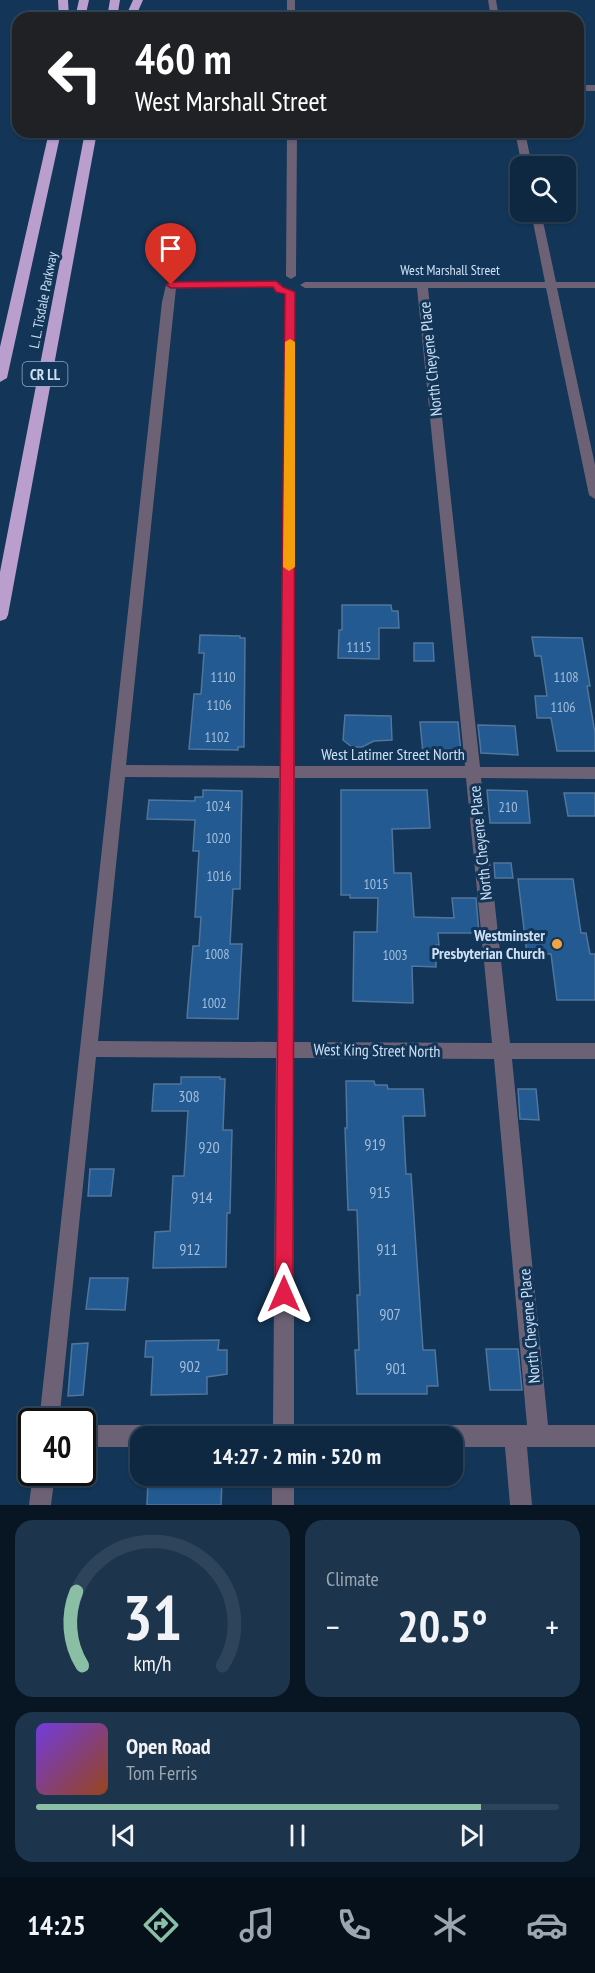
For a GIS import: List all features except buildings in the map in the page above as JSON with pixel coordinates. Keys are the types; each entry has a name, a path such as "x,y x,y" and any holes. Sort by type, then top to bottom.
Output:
{"highway":[{"name":"L. L. Tisdale Parkway","path":"0,378 55,138"},
{"name":"L. L. Tisdale Parkway","path":"0,615 90,138"}],"street":[{"path":"291,276 292,138"},
{"path":"521,138 525,156"},
{"path":"538,222 595,495"},
{"path":"291,276 299,278 305,285 300,290 290,292 279,290 276,284 280,278 291,276"},
{"path":"50,1408 171,285 276,284"},
{"name":"West Marshall Street","path":"305,285 595,285"},
{"name":"North Cheyene Place","path":"422,285 502,1051 539,1436"},
{"path":"283,1426 290,292"},
{"name":"West Latimer Street North","path":"118,771 595,773"},
{"name":"West King Street North","path":"88,1049 595,1051"},
{"path":"96,1436 130,1436"},
{"path":"463,1436 595,1437"},
{"path":"515,1436 521,1505"},
{"path":"40,1505 42,1486"},
{"path":"283,1486 283,1505"}],"slow traffic":[{"path":"289,567 290,342"}],"place":[{"name":"Westminster Presbyterian Church","path":"557,944"}],"route":[{"path":"171,285 276,284 279,290 290,292 284,1294"}]}
